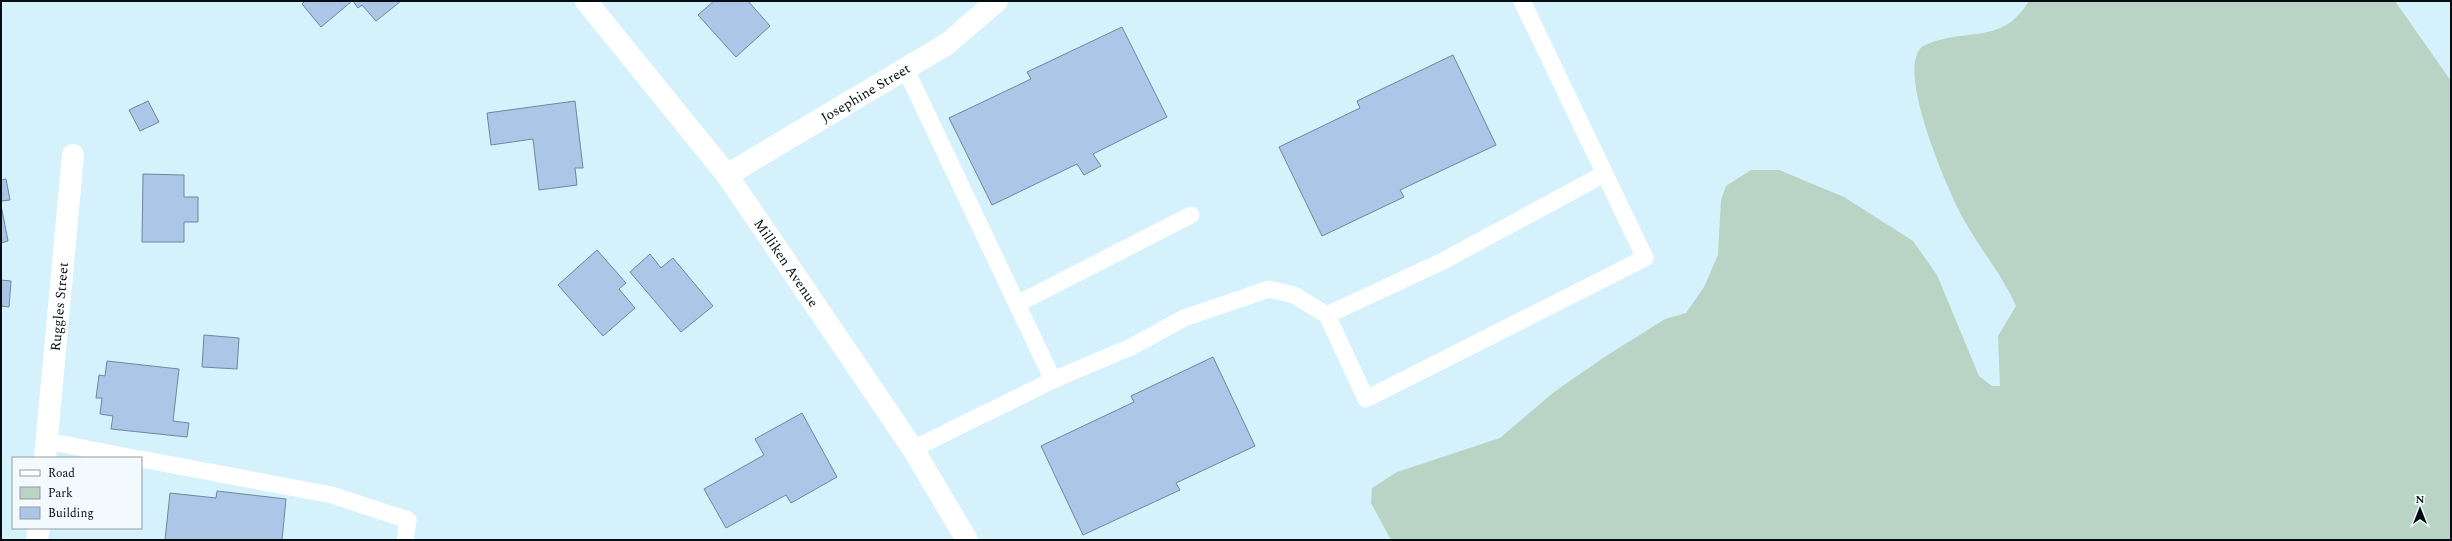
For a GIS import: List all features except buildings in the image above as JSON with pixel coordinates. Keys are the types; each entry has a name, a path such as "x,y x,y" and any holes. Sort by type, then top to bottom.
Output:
{"street":[{"name":"Milliken Avenue","path":"586,1 727,175 913,448 967,540"},
{"name":"Josephine Street","path":"727,175 906,70 947,44 997,1"},
{"name":"Ruggles Street","path":"46,450 73,155"},
{"path":"37,540 39,529"}],"lane":[{"path":"913,448 1053,380 1133,346 1184,318 1269,289 1294,295 1327,315 1366,399 1645,258 1522,1"},
{"path":"906,70 1053,380"},
{"path":"1327,315 1443,261 1604,174"},
{"path":"1017,304 1191,215"},
{"path":"46,450 123,457"},
{"path":"142,459 332,495 408,520 405,540"}],"green space":[{"path":"2029,1 2395,1 2451,81 2451,540 1391,540 1371,503 1372,488 1397,472 1500,438 1554,392 1603,358 1665,319 1686,313 1704,287 1718,255 1721,200 1726,186 1751,170 1779,170 1844,197 1913,241 1937,275 1979,376 1992,386 2000,386 1998,336 2016,306 2004,283 1963,218 1946,183 1926,128 1918,100 1915,75 1916,56 1925,45 1940,40 1995,30 2007,24 2018,15"}]}
